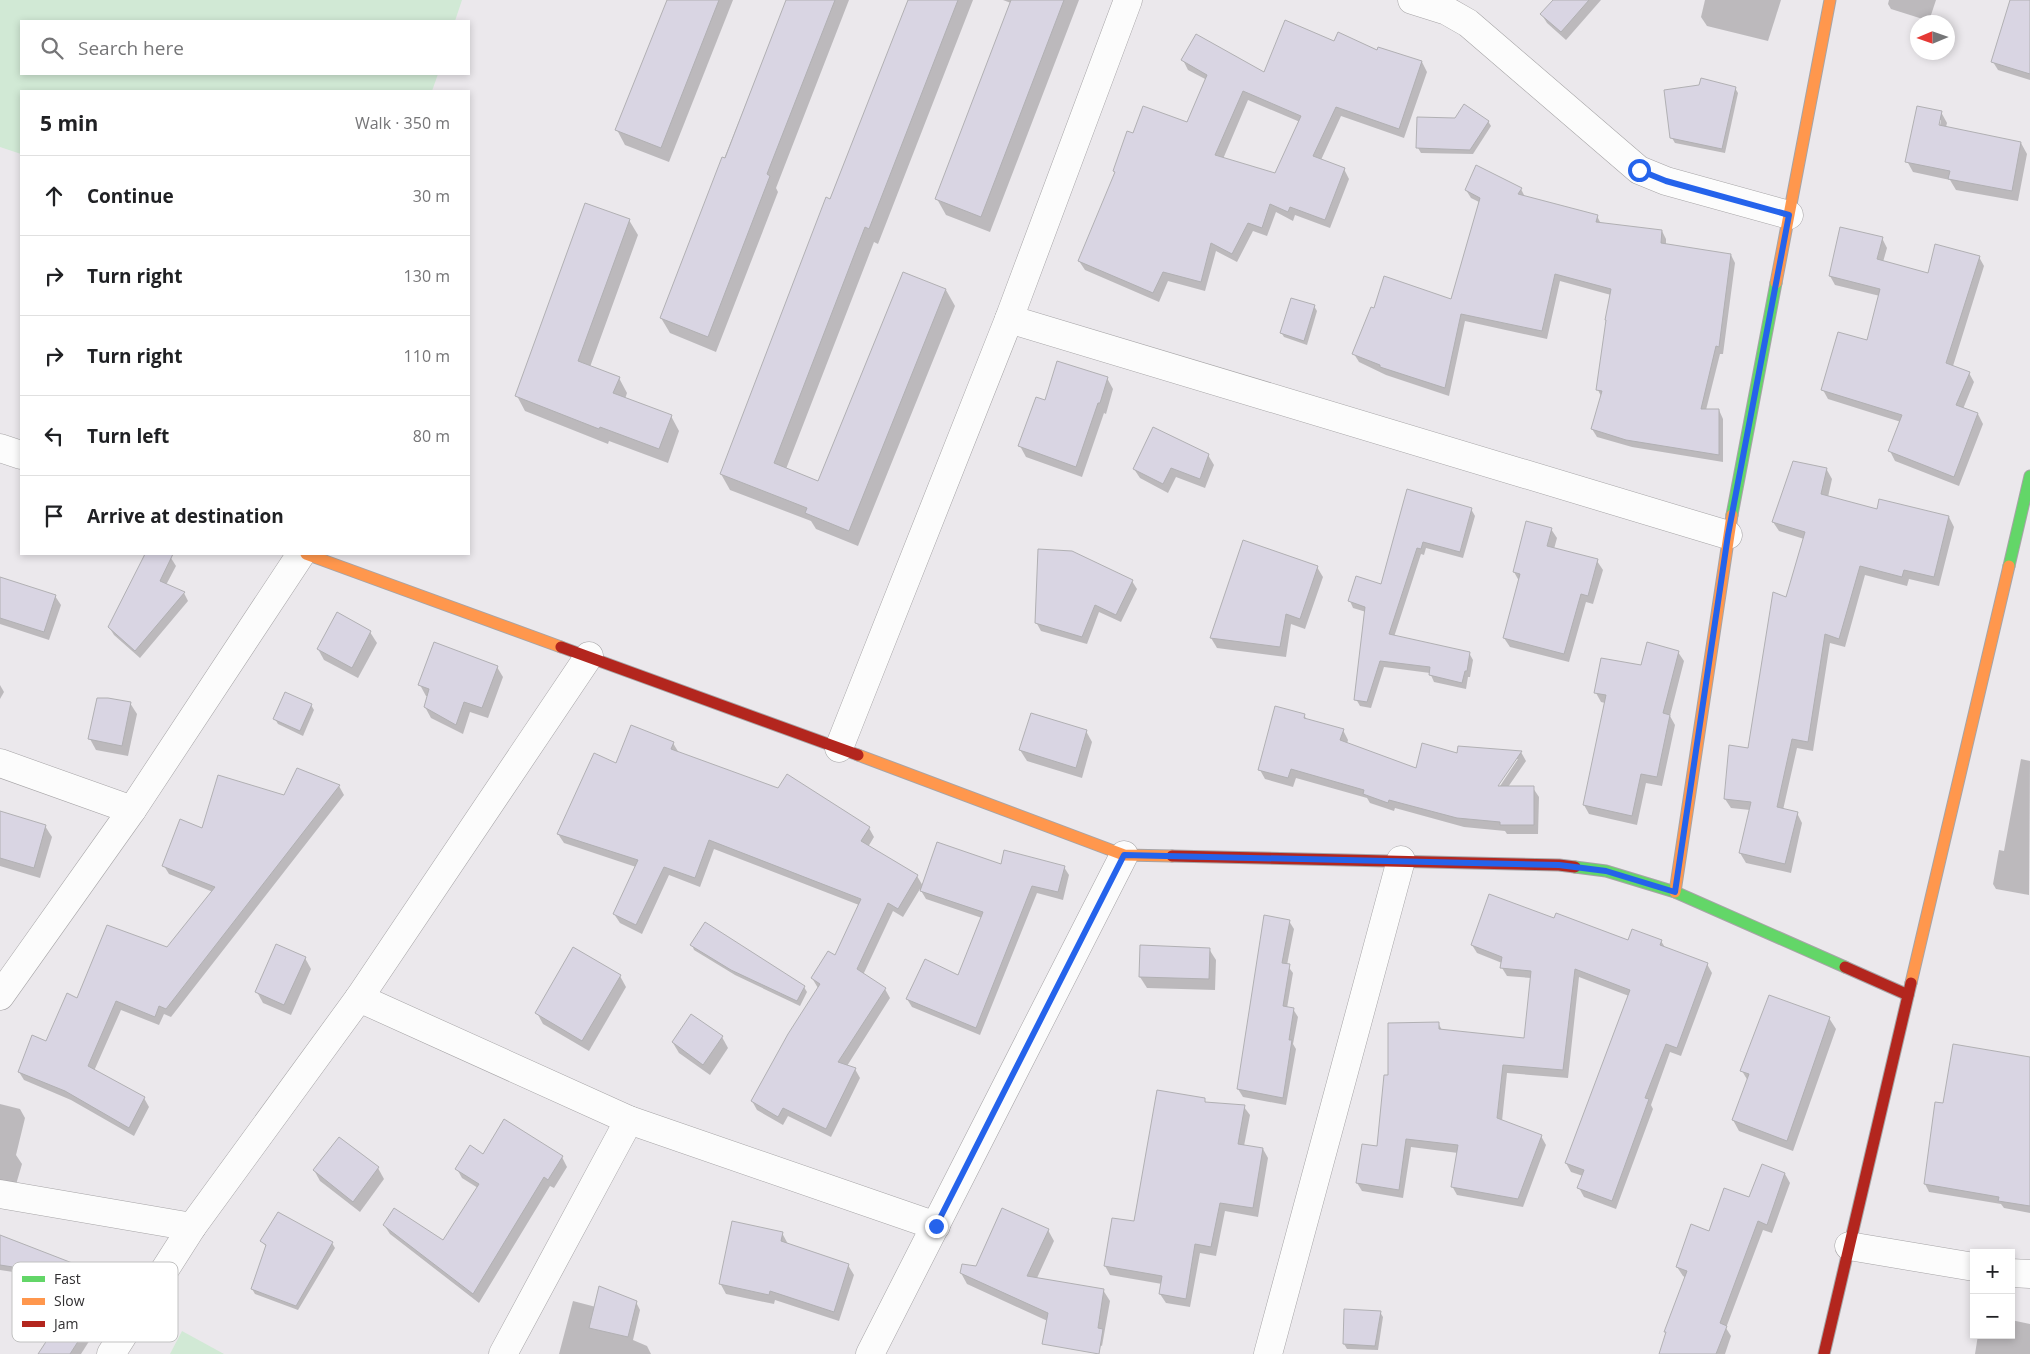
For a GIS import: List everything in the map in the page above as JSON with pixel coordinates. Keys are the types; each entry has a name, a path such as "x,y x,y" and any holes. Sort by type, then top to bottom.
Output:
{"street":[{"path":"840,748 1010,319 1128,0"},
{"path":"1412,0 1447,11 1468,23 1639,170 1666,181 1789,215"},
{"path":"1675,892 1728,535 1830,0"},
{"path":"1010,319 1728,535"},
{"path":"0,448 20,455"},
{"path":"1824,1354 2030,476"},
{"path":"0,996 132,810 301,555"},
{"path":"309,555 840,748 1124,855 1401,860 1567,866 1606,871 1675,892 1908,995"},
{"path":"170,1262 192,1227 359,998 589,656"},
{"path":"0,763 132,810"},
{"path":"870,1354 1124,855"},
{"path":"1268,1354 1401,860"},
{"path":"359,998 629,1120 936,1226"},
{"path":"503,1354 629,1120"},
{"path":"0,1194 192,1227"},
{"path":"1849,1246 1970,1266"},
{"path":"2015,1273 2030,1274"},
{"path":"111,1354 119,1342"}],"green space":[{"path":"0,0 462,0 455,20 20,20 20,75 438,75 432,90 20,90 20,154 0,147"},
{"path":"182,1331 224,1354 170,1354 178,1342"}],"building":[{"path":"667,0 719,0 661,148 615,130"},
{"path":"786,0 835,0 767,174 770,176 708,337 660,318 722,157 725,158"},
{"path":"908,0 958,0 869,229 865,227 774,463 818,481 903,272 946,289 849,531 805,513 807,508 720,474 826,197 830,199"},
{"path":"1011,0 1064,0 981,217 935,199"},
{"path":"1553,0 1589,0 1561,32 1540,14"},
{"path":"2010,0 2030,0 2030,74 1991,62"},
{"path":"1285,20 1334,41 1338,32 1377,50 1378,47 1422,61 1399,129 1336,107 1313,156 1345,168 1325,220 1290,207 1288,212 1270,204 1262,228 1248,223 1232,254 1211,243 1201,282 1163,272 1153,293 1078,261 1115,172 1113,171 1127,131 1133,133 1143,106 1187,122 1207,75 1181,60 1196,34 1264,72","holes":["1243,91 1301,116 1275,173 1215,155"]},
{"path":"1701,78 1736,87 1722,149 1670,138 1664,90 1699,85"},
{"path":"1464,104 1489,121 1470,150 1416,148 1417,117 1455,118"},
{"path":"1917,106 1942,111 1939,125 2021,142 2012,191 1948,179 1950,171 1905,162"},
{"path":"1476,165 1522,188 1518,194 1598,215 1596,222 1662,230 1661,243 1731,254 1719,347 1716,346 1701,409 1719,409 1719,455 1626,440 1591,429 1602,391 1596,390 1611,289 1555,274 1542,331 1461,314 1445,388 1380,367 1380,365 1352,354 1371,307 1374,308 1384,276 1451,299 1480,198 1465,190"},
{"path":"585,203 630,219 578,361 620,377 613,393 672,415 659,449 600,427 599,429 515,396"},
{"path":"1840,227 1883,237 1877,259 1928,273 1935,244 1980,256 1946,363 1970,372 1956,405 1978,413 1954,477 1888,451 1902,415 1821,390 1838,332 1867,340 1880,289 1829,276"},
{"path":"1291,298 1315,305 1304,341 1280,333"},
{"path":"1057,361 1108,377 1076,467 1018,446 1036,397 1045,400"},
{"path":"1153,427 1209,454 1200,479 1171,468 1163,484 1133,469"},
{"path":"1793,461 1827,468 1821,494 1877,509 1879,499 1949,516 1934,577 1904,570 1902,577 1860,566 1839,639 1825,634 1808,742 1792,739 1777,807 1798,812 1785,864 1739,853 1751,802 1724,799 1729,745 1748,748 1773,592 1786,597 1805,532 1772,522"},
{"path":"1407,489 1472,508 1460,552 1423,542 1421,549 1417,548 1389,634 1470,652 1467,671 1465,671 1462,683 1429,675 1430,667 1380,661 1367,702 1354,700 1365,607 1348,601 1356,576 1381,584"},
{"path":"1526,521 1552,528 1547,546 1598,559 1588,596 1581,594 1564,654 1503,638 1520,574 1513,572"},
{"path":"1243,540 1318,566 1300,619 1286,614 1280,647 1210,638"},
{"path":"1038,549 1072,551 1133,580 1116,615 1095,605 1082,637 1035,623"},
{"path":"144,555 173,555 160,581 185,592 135,651 108,627"},
{"path":"0,577 56,595 44,632 0,618"},
{"path":"337,612 371,631 352,668 317,649"},
{"path":"434,642 498,666 482,708 464,702 456,725 424,707 429,689 418,685"},
{"path":"1647,642 1679,651 1663,713 1670,715 1657,777 1641,774 1632,816 1583,805 1606,695 1594,693 1601,658 1641,665"},
{"path":"285,692 312,704 300,731 273,719"},
{"path":"97,698 131,702 122,746 88,739"},
{"path":"1275,706 1305,714 1304,718 1344,729 1340,740 1416,768 1422,743 1457,753 1458,746 1522,751 1498,786 1534,786 1534,825 1500,825 1500,822 1457,818 1389,800 1388,803 1363,794 1364,790 1291,769 1288,778 1258,770"},
{"path":"1031,713 1087,730 1076,768 1019,750"},
{"path":"631,725 674,742 671,749 778,788 787,774 870,827 861,841 918,875 898,909 888,903 857,969 886,988 838,1062 856,1068 826,1129 783,1108 778,1117 751,1101 788,1034 820,984 811,978 828,951 835,955 861,899 709,840 695,878 664,867 636,925 613,914 638,860 557,834 594,753 616,763"},
{"path":"297,768 340,785 166,1009 159,1006 155,1017 116,1001 88,1066 145,1097 129,1128 65,1091 18,1072 32,1035 46,1041 67,993 77,998 107,925 167,947 215,887 162,866 180,819 202,828 218,775 284,795"},
{"path":"0,811 46,825 34,868 0,858"},
{"path":"937,842 1001,864 1004,850 1065,866 1058,892 1032,886 976,1028 906,999 925,959 958,975 983,912 920,891"},
{"path":"1489,894 1554,918 1556,913 1628,940 1632,929 1662,940 1660,945 1708,963 1677,1048 1666,1044 1645,1098 1649,1099 1612,1201 1577,1188 1584,1170 1565,1163 1630,990 1575,969 1563,1070 1503,1065 1497,1118 1542,1135 1518,1199 1451,1187 1458,1145 1406,1139 1399,1190 1356,1183 1362,1144 1377,1146 1384,1075 1388,1075 1388,1023 1439,1022 1439,1029 1524,1038 1531,971 1500,968 1502,957 1471,945"},
{"path":"1264,915 1290,920 1282,963 1290,964 1283,1006 1294,1008 1289,1040 1292,1040 1283,1098 1237,1089"},
{"path":"705,922 805,986 797,1001 731,970 690,945"},
{"path":"276,944 306,957 284,1005 255,992"},
{"path":"1140,945 1210,948 1209,979 1139,977"},
{"path":"573,947 621,975 582,1041 535,1013"},
{"path":"1769,995 1830,1017 1787,1141 1732,1120 1749,1074 1740,1071"},
{"path":"691,1014 723,1036 703,1065 672,1042"},
{"path":"1953,1044 2030,1057 2030,1206 1998,1201 1999,1197 1924,1184 1935,1102 1943,1103"},
{"path":"1157,1090 1205,1098 1205,1102 1245,1105 1238,1144 1263,1148 1253,1208 1220,1203 1211,1247 1195,1244 1186,1299 1159,1294 1162,1276 1104,1266 1112,1218 1134,1221"},
{"path":"504,1119 563,1156 548,1180 544,1177 473,1294 383,1225 394,1208 443,1240 479,1184 455,1169 470,1145 483,1154"},
{"path":"339,1137 379,1167 353,1202 313,1170"},
{"path":"1762,1164 1785,1173 1767,1225 1758,1221 1720,1323 1727,1326 1716,1354 1659,1354 1666,1332 1664,1332 1687,1271 1676,1267 1691,1224 1709,1231 1724,1188 1749,1197"},
{"path":"1002,1208 1049,1229 1027,1276 1104,1289 1098,1328 1103,1329 1099,1354 1042,1344 1048,1313 960,1273 962,1264 976,1266"},
{"path":"278,1212 333,1242 296,1306 251,1289 266,1245 260,1241"},
{"path":"732,1221 783,1232 781,1241 849,1264 834,1312 770,1291 769,1295 719,1284"},
{"path":"0,1235 70,1262 12,1262 12,1267 0,1265"},
{"path":"599,1286 637,1301 628,1337 589,1328"},
{"path":"1344,1309 1381,1311 1375,1346 1343,1344"},
{"path":"46,1342 78,1342 70,1354 38,1354"}],"traffic: fast":[{"path":"1732,515 1776,283"},
{"path":"2009,566 2030,476"},
{"path":"1575,867 1606,871 1675,892 1845,967"}],"traffic: slow":[{"path":"1776,283 1830,0"},
{"path":"1675,892 1732,515"},
{"path":"309,555 561,647"},
{"path":"1911,983 2009,566"},
{"path":"858,755 1124,855 1172,856"}],"traffic: jam":[{"path":"561,647 858,755"},
{"path":"1172,856 1559,865 1575,867"},
{"path":"1845,967 1908,995"},
{"path":"1824,1354 1911,983"}],"route":[{"path":"936,1226 1124,855 1559,865 1606,871 1675,892 1728,535 1789,215 1666,181 1639,170"}]}
